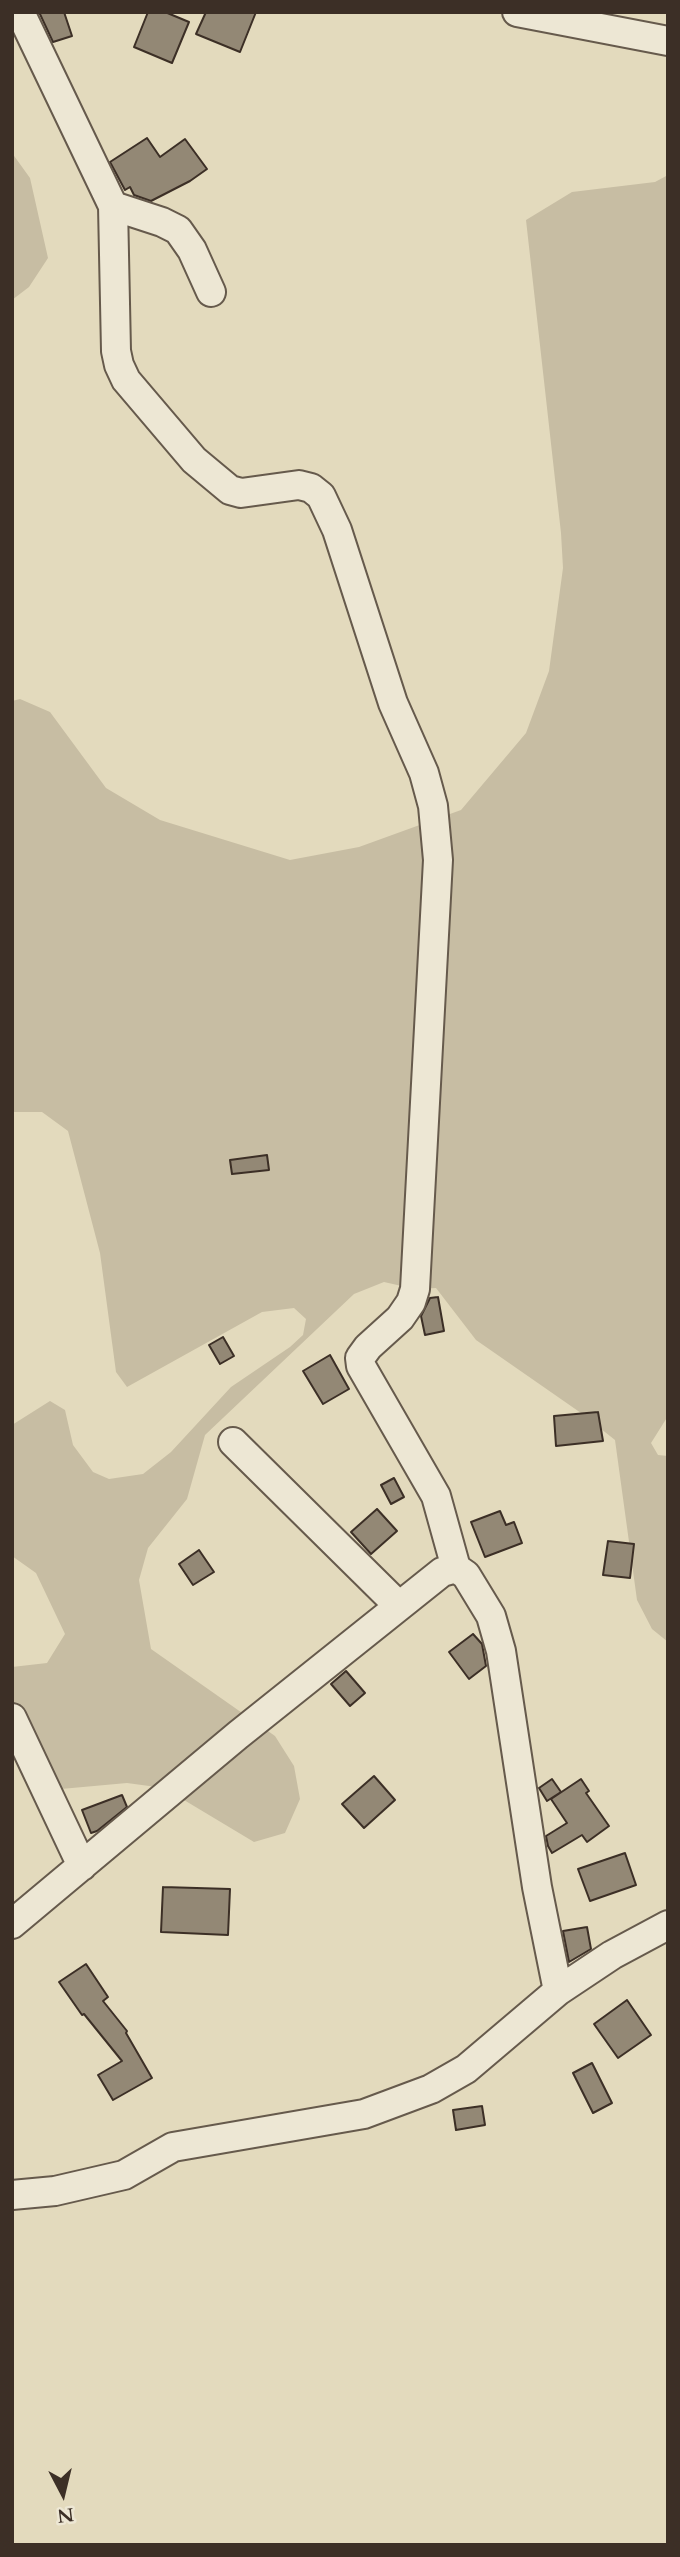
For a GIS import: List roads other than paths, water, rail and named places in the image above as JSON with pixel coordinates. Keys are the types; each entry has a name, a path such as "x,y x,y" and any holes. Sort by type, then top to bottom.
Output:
{"street":[{"path":"20,12 113,206 116,351 126,380 194,460 230,490 241,494 299,485 311,488 321,496 337,530 393,703 424,773 433,806 438,860 415,1289 411,1303 400,1318 368,1347 360,1358 362,1366 436,1496 456,1568 466,1575 491,1616 501,1651 537,1887 558,1991"},
{"path":"517,12 668,41"},
{"path":"113,206 178,230 192,250 211,292"},
{"path":"233,1442 399,1606"},
{"path":"12,1924 238,1735 442,1572 456,1568"},
{"path":"12,1718 82,1866"},
{"path":"12,2195 55,2191 124,2175 173,2147 365,2114 420,2094 466,2068 558,1991 612,1955 668,1925"}]}
